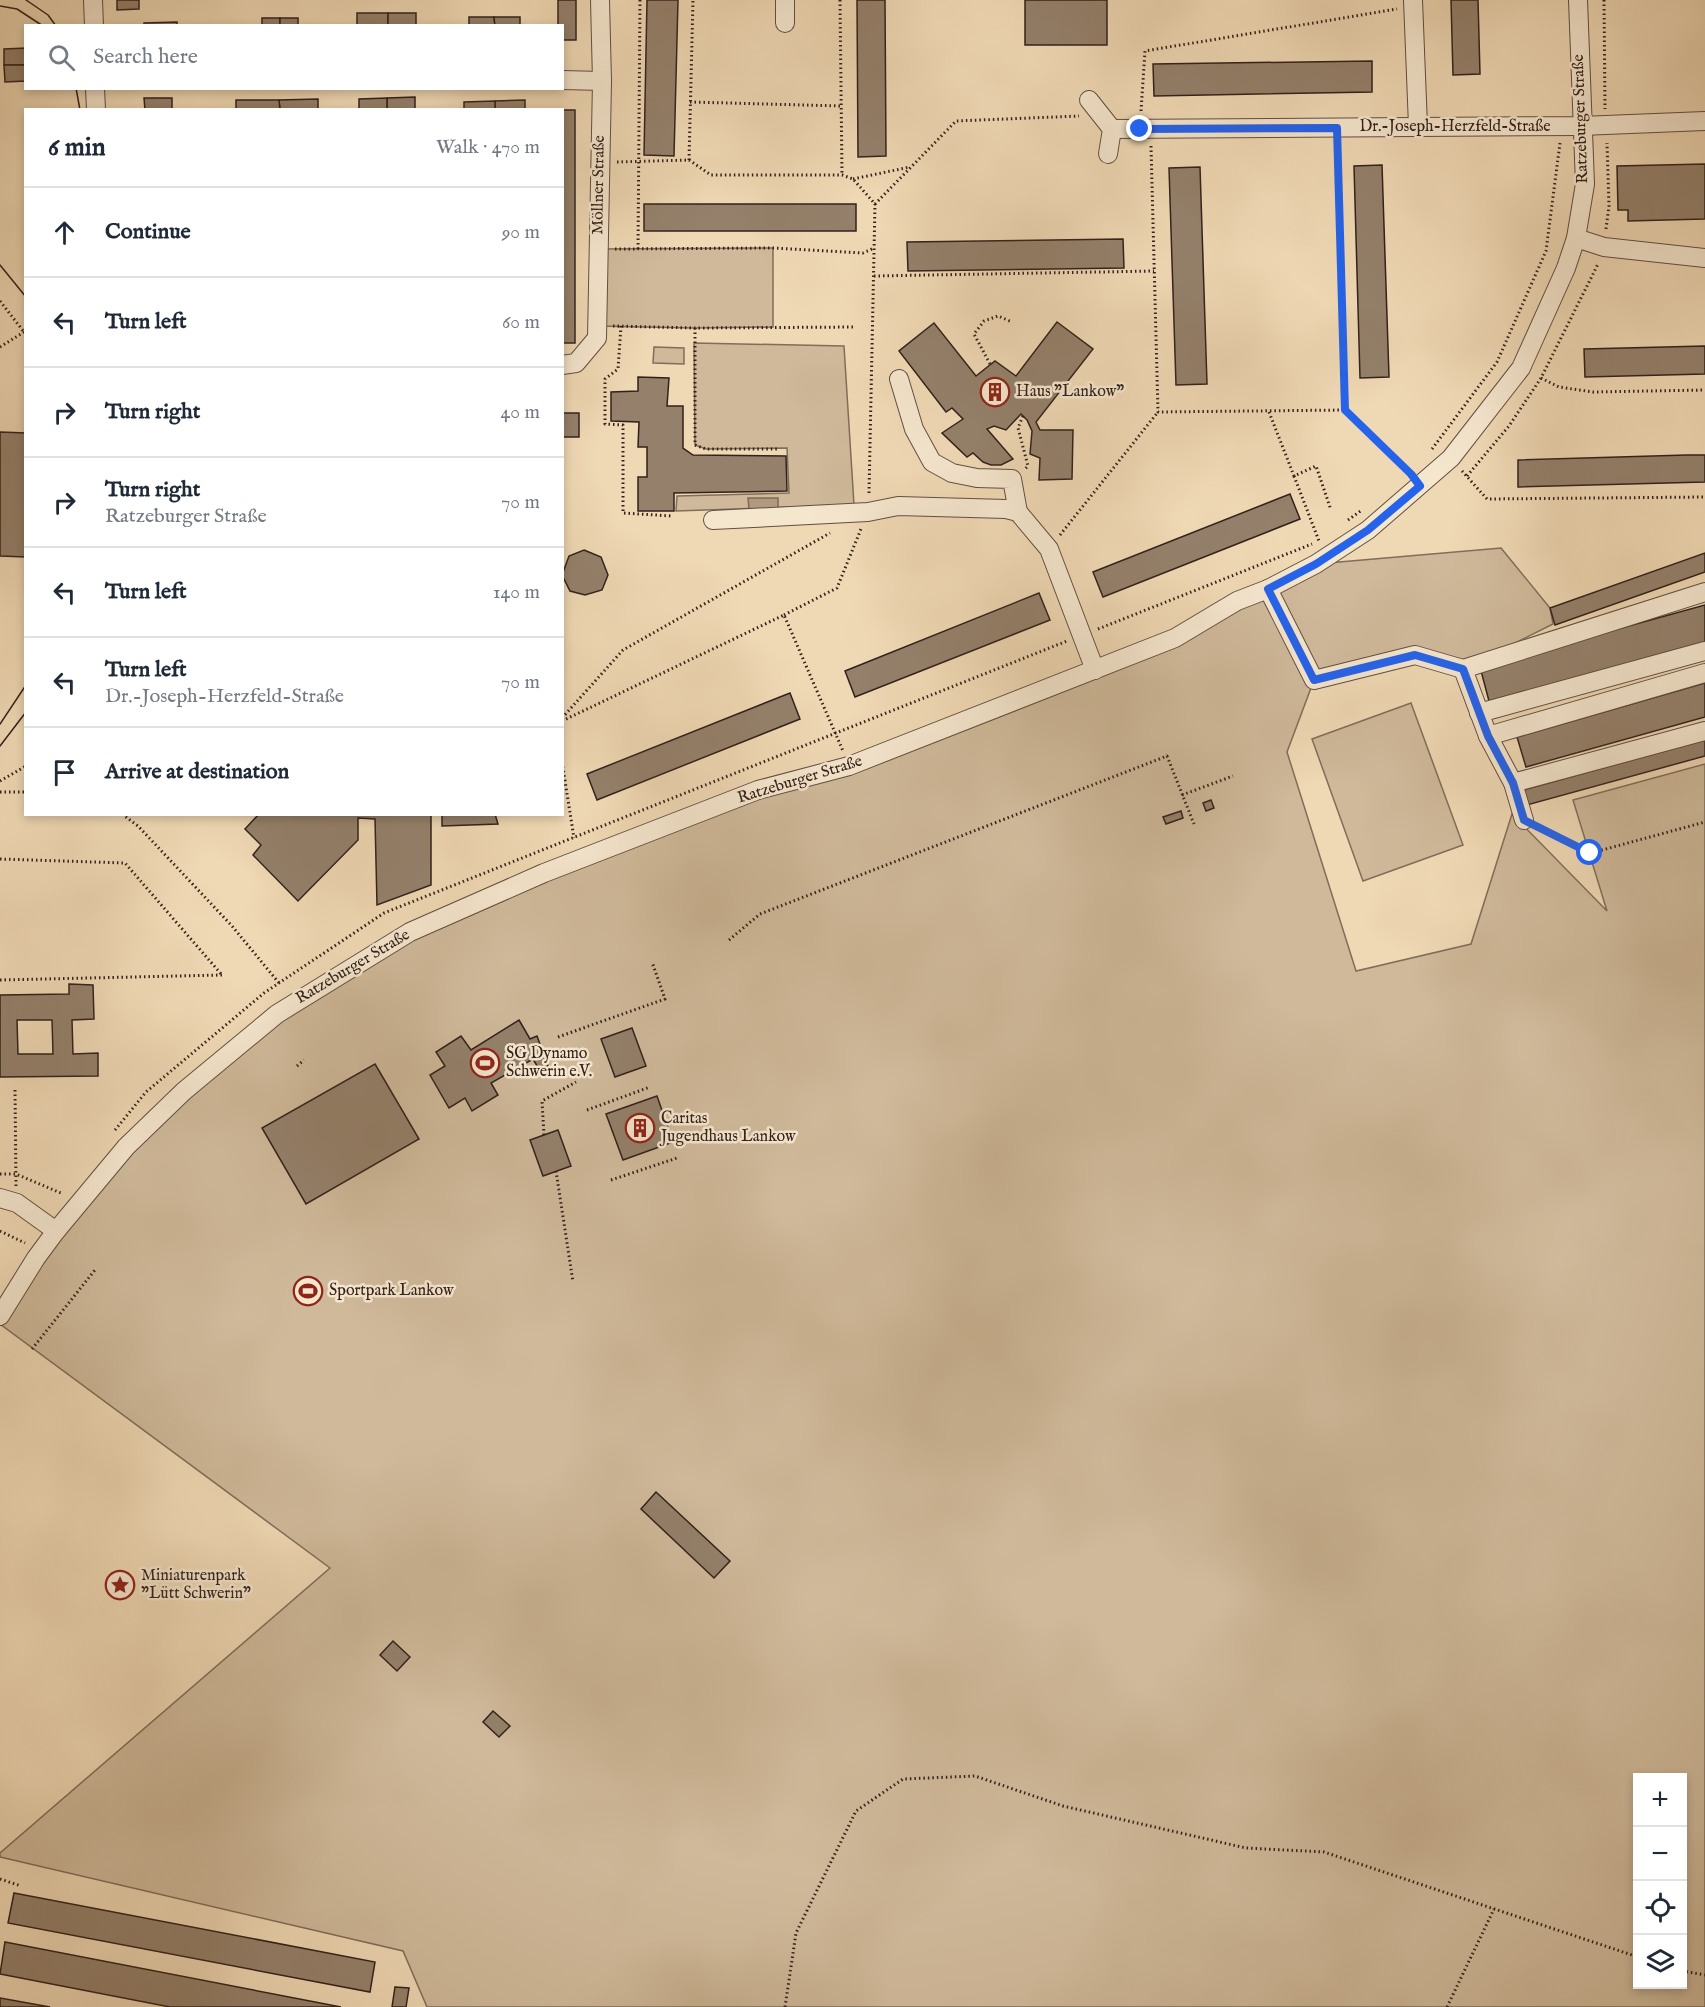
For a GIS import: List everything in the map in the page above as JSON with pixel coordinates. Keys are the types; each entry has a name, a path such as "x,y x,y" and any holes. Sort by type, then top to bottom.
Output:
{"street":[{"path":"93,0 94,24"},
{"name":"Möllner Straße","path":"569,364 597,338 602,81 600,0"},
{"path":"785,0 785,23"},
{"name":"Ratzeburger Straße","path":"0,1316 36,1258 56,1231 126,1147 184,1091 277,1014 410,932 544,873 758,790 849,766 1175,638 1237,601 1268,589 1316,564 1368,530 1451,458 1521,368 1566,268 1576,238 1585,184 1578,0"},
{"path":"1413,3 1418,126"},
{"path":"564,80 602,81"},
{"path":"96,90 96,108"},
{"path":"1089,100 1108,122 1108,154"},
{"name":"Dr.-Joseph-Herzfeld-Straße","path":"1108,122 1145,129 1559,127 1705,121"},
{"path":"1576,238 1604,247 1705,258"},
{"path":"899,379 914,429 932,462 960,475 976,478 1012,478 1018,512 1049,549 1095,670"},
{"path":"713,520 868,512 898,506 1006,509 1018,512"},
{"path":"1268,589 1314,680 1415,655 1463,669 1705,592"},
{"path":"1479,713 1705,651"},
{"path":"1463,669 1488,736 1513,783 1524,820"},
{"path":"1488,736 1705,673"},
{"path":"1513,783 1705,731"},
{"path":"8,1200 56,1231"}],"path":[{"path":"638,249 640,0"},
{"path":"689,160 693,0"},
{"path":"840,0 842,175"},
{"path":"1049,549 1158,412 1155,271 1145,129 1145,51 1413,3"},
{"path":"690,102 841,106"},
{"path":"875,204 956,121 1108,122"},
{"path":"1431,450 1497,362 1546,251 1560,146 1559,127"},
{"path":"1337,128 1345,410 1411,474 1420,486"},
{"path":"564,719 837,588 868,512 875,204 853,179 842,175 711,176 689,160 600,163"},
{"path":"853,179 911,167"},
{"path":"598,249 774,248 863,253 874,247"},
{"path":"874,276 1155,271"},
{"path":"0,301 24,331"},
{"path":"990,364 974,334 984,321 998,316 1012,322"},
{"path":"596,326 855,327"},
{"path":"621,326 618,369 605,379 604,424 623,425 623,513 671,516"},
{"path":"694,328 695,445 706,449 779,449"},
{"path":"0,347 24,333"},
{"path":"1521,368 1559,387 1593,393 1705,390"},
{"path":"1158,412 1345,410"},
{"path":"109,1138 146,1092 264,993 384,914 1319,541 1269,412"},
{"path":"1012,478 1028,466 1018,428 1023,416"},
{"path":"1451,458 1487,499 1705,497"},
{"path":"1294,476 1316,466 1331,510"},
{"path":"1346,521 1365,507"},
{"path":"564,718 623,650 838,529"},
{"path":"784,615 849,766"},
{"path":"729,940 760,914 1167,756 1194,824"},
{"path":"0,781 24,767"},
{"path":"564,775 574,838"},
{"path":"1182,795 1233,776"},
{"path":"0,792 24,792"},
{"path":"125,816 138,826 232,926 279,983"},
{"path":"1524,820 1590,853 1705,822"},
{"path":"0,859 125,863 222,975 0,980"},
{"path":"558,1037 665,999 652,962"},
{"path":"297,1066 304,1060"},
{"path":"544,1135 542,1101 576,1082"},
{"path":"587,1110 650,1087"},
{"path":"8,1200 16,1174 15,1090"},
{"path":"611,1180 677,1158"},
{"path":"556,1171 573,1282"},
{"path":"0,1174 16,1174 65,1195 40,1219 26,1243 0,1231"},
{"path":"32,1349 95,1270"},
{"path":"785,2007 796,1933 856,1811 903,1779 975,1776 1063,1806 1246,1848 1324,1852 1633,1955"},
{"path":"0,1879 21,1886"},
{"path":"1447,2007 1494,1909"},
{"path":"1687,1972 1705,1975"}],"shaded area":[{"path":"773,248 773,327 596,326 598,249"},
{"path":"694,343 844,346 854,505 676,511 677,496 789,493 787,448 706,449 695,445"},
{"path":"654,347 684,348 684,364 653,363"},
{"path":"748,498 778,498 778,509 749,509"},
{"path":"1501,548 1550,608 1553,624 1463,669 1415,655 1314,680 1287,752 1356,971 1471,944 1512,814 1607,911 1573,800 1705,764 1705,2007 427,2007 403,1951 0,1857 0,1853 330,1568 0,1324 36,1258 126,1147 277,1014 410,932 1095,670 1316,564"},
{"path":"1411,703 1463,845 1363,881 1312,739"}],"building":[{"path":"117,0 139,0 139,9 117,10"},
{"path":"558,0 576,0 576,40 564,40 564,24 558,24"},
{"path":"647,0 678,0 674,156 644,155"},
{"path":"857,0 885,0 886,156 858,157"},
{"path":"1025,0 1107,0 1107,45 1025,45"},
{"path":"1451,0 1478,0 1480,74 1453,75"},
{"path":"357,13 388,13 388,24 357,24"},
{"path":"388,13 416,13 416,24 388,24"},
{"path":"469,17 494,17 495,24 469,24"},
{"path":"494,17 520,17 520,24 495,24"},
{"path":"262,18 280,18 280,24 262,24"},
{"path":"280,18 298,18 298,24 280,24"},
{"path":"177,22 177,24 144,24"},
{"path":"24,48 24,65 4,65 4,49"},
{"path":"1372,61 1372,92 1154,96 1153,64"},
{"path":"4,65 24,65 24,81 5,82"},
{"path":"415,97 415,108 387,108 387,98"},
{"path":"144,98 172,98 172,108 145,108"},
{"path":"387,98 387,108 359,108 359,99"},
{"path":"318,99 318,108 280,108 279,100"},
{"path":"236,100 279,100 280,108 236,108"},
{"path":"525,100 525,108 495,108 495,101"},
{"path":"495,101 495,108 464,108 464,102"},
{"path":"564,110 575,110 575,343 564,343"},
{"path":"1705,164 1705,219 1628,221 1628,210 1618,210 1617,166"},
{"path":"1382,165 1389,377 1360,378 1354,166"},
{"path":"1200,167 1207,384 1176,385 1169,168"},
{"path":"644,204 856,204 856,231 644,231"},
{"path":"1123,239 1124,268 908,271 907,242"},
{"name":"Haus \"Lankow\"","path":"1057,322 1093,349 1036,422 1040,430 1073,430 1072,479 1039,480 1040,458 1030,454 1032,431 1021,414 1006,430 994,426 987,429 1013,459 1001,465 991,465 983,462 973,453 967,457 942,433 963,419 952,408 946,412 899,351 934,323 976,376 995,361 1016,376"},
{"path":"1705,346 1705,374 1585,377 1584,349"},
{"path":"638,377 669,378 667,406 683,406 683,448 693,455 786,456 787,491 674,493 674,511 638,511 638,477 647,477 647,447 638,447 639,422 611,421 611,392 638,391"},
{"path":"564,413 579,413 579,437 564,437"},
{"path":"0,432 24,433 24,557 0,556"},
{"path":"1705,455 1705,482 1518,487 1518,460"},
{"path":"1290,494 1300,519 1103,597 1093,572"},
{"path":"584,550 601,557 608,575 602,590 585,595 570,591 564,579 564,570 569,556"},
{"path":"1705,553 1705,572 1555,625 1550,608"},
{"path":"1039,593 1050,620 855,697 845,671"},
{"path":"1705,605 1705,642 1489,701 1480,667"},
{"path":"1705,683 1705,717 1526,767 1517,737"},
{"path":"790,693 800,719 597,800 587,774"},
{"path":"1705,740 1705,756 1523,806 1519,791"},
{"path":"1211,800 1214,808 1206,811 1203,803"},
{"path":"1181,811 1183,818 1166,824 1163,817"},
{"path":"257,816 431,816 431,885 377,905 375,819 358,818 358,840 298,901 253,855 261,845 245,829"},
{"path":"442,816 496,816 498,824 442,826"},
{"path":"69,984 93,985 94,1019 72,1020 73,1054 98,1053 98,1076 0,1077 0,995 69,994","holes":["17,1020 52,1020 53,1054 18,1054"]},
{"name":"SG Dynamo Schwerin e.V.","path":"519,1020 530,1039 537,1036 548,1066 540,1071 533,1059 491,1083 498,1095 472,1111 465,1098 449,1108 430,1075 445,1066 436,1052 461,1036 471,1050"},
{"path":"632,1028 646,1066 615,1077 601,1039"},
{"path":"375,1064 419,1139 306,1204 262,1128"},
{"name":"Caritas Jugendhaus Lankow","path":"657,1096 673,1142 623,1160 606,1114"},
{"path":"558,1130 571,1166 543,1176 530,1140"},
{"path":"656,1492 730,1561 714,1578 641,1509"},
{"path":"393,1641 410,1657 397,1671 380,1655"},
{"path":"493,1711 510,1726 499,1737 483,1722"},
{"path":"14,1893 375,1962 370,1992 8,1923"},
{"path":"5,1942 341,2007 170,2007 0,1974"},
{"path":"395,1987 409,1988 406,2007 392,2007"},
{"path":"0,1998 50,2007 0,2007"}],"tram line":[{"path":"26,0 48,15 55,24"},
{"path":"0,6 17,9 40,24"},
{"path":"76,90 80,108"},
{"path":"0,265 24,295"},
{"path":"0,724 24,688"},
{"path":"0,746 24,715"}],"place":[{"name":"Haus \"Lankow\"","path":"995,392"},
{"name":"SG Dynamo Schwerin e.V.","path":"485,1063"},
{"name":"Caritas Jugendhaus Lankow","path":"640,1128"},
{"name":"Sportpark Lankow","path":"308,1291"},
{"name":"Miniaturenpark \"Lütt Schwerin\"","path":"120,1585"}],"route":[{"path":"1140,129 1337,128 1345,410 1411,474 1420,486 1368,530 1316,564 1268,589 1314,680 1415,655 1463,669 1488,736 1513,783 1524,820 1590,853"}]}
